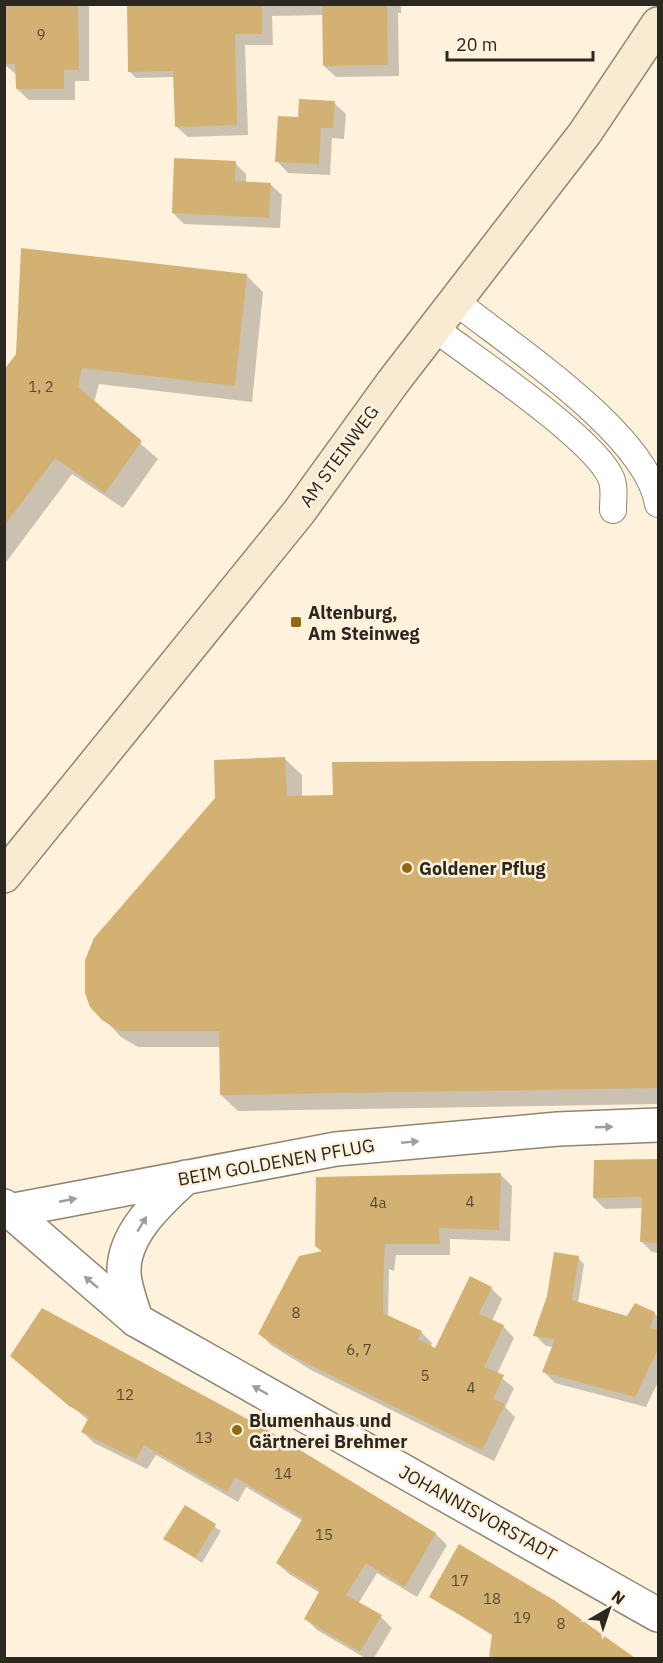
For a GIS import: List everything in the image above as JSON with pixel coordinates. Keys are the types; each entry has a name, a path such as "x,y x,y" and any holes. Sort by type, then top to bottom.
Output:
{"main road":[{"name":"AM STEINWEG","path":"4,876 299,512 434,328 585,133 658,24"}],"street":[{"name":"BEIM GOLDENEN PFLUG","path":"6,1210 336,1149 558,1129 658,1125"},
{"path":"136,1320 124,1273 129,1247 144,1220 159,1202 186,1177"},
{"name":"JOHANNISVORSTADT","path":"6,1210 136,1320 658,1615"}],"lane":[{"path":"455,302 579,399 612,430 638,460 657,496 658,504"},
{"path":"434,328 560,424 595,454 612,478 614,510"}],"building":[{"path":"127,4 262,4 262,34 235,34 237,125 175,127 173,71 128,72"},
{"path":"322,4 387,4 388,65 323,66"},
{"path":"4,5 78,5 79,70 64,70 64,89 16,89 15,64 4,64"},
{"path":"299,99 335,101 333,128 321,128 319,164 275,162 278,116 298,117"},
{"path":"174,158 236,161 235,181 271,183 269,218 172,213"},
{"path":"21,248 247,274 235,386 82,368 78,387 142,441 105,493 55,458 4,526 4,370 16,354"},
{"name":"Goldener Pflug","path":"285,757 287,796 333,795 332,762 658,760 658,1088 220,1095 219,1031 119,1031 102,1020 90,1007 85,993 85,960 94,938 215,798 214,760"},
{"path":"658,1159 658,1243 640,1242 642,1197 593,1198 594,1160"},
{"path":"501,1173 499,1230 439,1228 440,1244 385,1244 383,1313 422,1331 418,1339 435,1348 470,1276 492,1287 479,1314 504,1325 484,1367 504,1375 493,1399 505,1404 482,1450 298,1359 258,1334 299,1256 322,1251 315,1246 316,1177"},
{"path":"554,1252 579,1256 572,1300 627,1316 635,1303 655,1312 650,1328 658,1330 658,1349 635,1397 542,1372 555,1339 533,1336 547,1296"},
{"path":"42,1308 264,1428 436,1533 405,1587 366,1563 346,1595 382,1615 360,1652 304,1619 320,1590 276,1563 303,1518 235,1477 227,1492 144,1445 136,1459 81,1432 89,1417 69,1406 10,1356"},
{"path":"185,1505 216,1524 195,1558 163,1539"},
{"path":"459,1544 554,1600 635,1658 489,1658 492,1634 429,1597"}],"place":[{"name":"Altenburg, Am Steinweg","path":"296,622"},
{"name":"Goldener Pflug","path":"407,868"},
{"name":"Blumenhaus und Gärtnerei Brehmer","path":"237,1430"}]}
